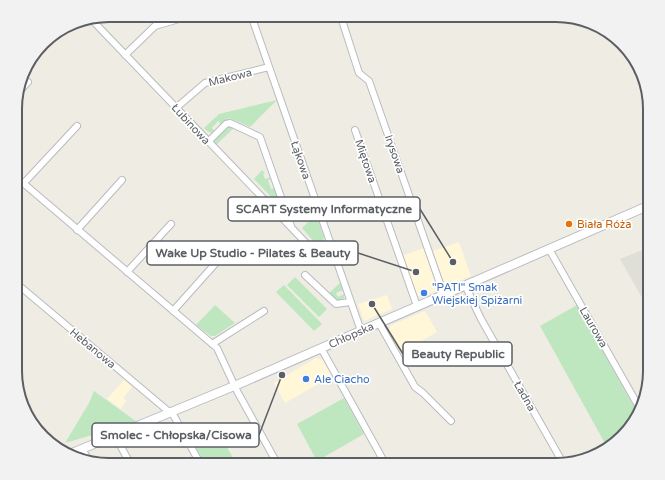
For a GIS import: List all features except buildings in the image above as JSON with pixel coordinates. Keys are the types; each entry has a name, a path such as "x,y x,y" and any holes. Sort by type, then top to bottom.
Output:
{"street":[{"path":"125,55 155,26 169,22"},
{"name":"Łąkowa","path":"253,22 361,331"},
{"name":"Irysowa","path":"343,22 359,73 369,80 444,295"},
{"name":"Łubinowa","path":"95,23 310,247 316,248 330,244"},
{"name":"Makowa","path":"176,108 205,83 269,67"},
{"name":"Łubinowa","path":"208,142 228,123 258,134 274,174 291,228"},
{"path":"77,126 23,184 217,348 234,386 274,458"},
{"name":"Miętowa","path":"355,130 417,306"},
{"path":"77,230 122,180"},
{"name":"Chłopska","path":"77,451 234,386 643,208"},
{"path":"127,272 171,224"},
{"name":"Laurowa","path":"549,248 637,402"},
{"path":"173,311 215,264"},
{"path":"305,274 336,304 350,302"},
{"name":"Ładna","path":"465,286 481,319 559,458"},
{"name":"Hebanowa","path":"22,288 174,416 197,458"},
{"path":"212,344 264,310"},
{"path":"379,323 415,386 423,392 451,421"},
{"path":"322,348 382,458"},
{"path":"115,436 127,458"},
{"path":"82,449 85,454"}],"shaded area":[{"path":"459,242 471,276 450,285 444,282 433,251"},
{"path":"424,248 438,290 421,297 415,294 402,256"},
{"path":"643,250 643,299 620,259"},
{"path":"387,295 392,309 364,321 358,304"},
{"path":"425,311 437,332 400,353 388,332 391,325"},
{"path":"316,358 323,360 332,376 285,403 274,383"},
{"path":"124,380 132,387 123,398 126,400 121,409 107,399"}],"green space":[{"path":"277,100 250,127 229,118 222,125 218,121 212,128 215,132 212,133 204,128 219,114"},
{"path":"229,126 235,127 216,145 214,140"},
{"path":"262,170 265,173 263,174 265,179 272,177 273,179 268,180 271,189 276,188 283,209 254,179"},
{"path":"316,214 324,238 322,243 317,245 302,228"},
{"path":"295,277 327,309 319,317 287,285"},
{"path":"340,283 343,290 336,293 338,297 344,294 344,298 337,302 328,294"},
{"path":"284,285 322,324 314,331 276,292"},
{"path":"215,305 235,323 215,336 211,336 196,325"},
{"path":"577,305 635,408 625,424 605,443 540,326"},
{"path":"94,391 137,422 65,443 89,403"},
{"path":"344,398 364,434 322,458 315,458 297,424"},
{"path":"219,433 233,458 202,458 195,446"}],"place":[{"name":"Biała Róża","path":"569,224"},
{"name":"SCART Systemy Informatyczne","path":"453,262"},
{"name":"Wake Up Studio - Pilates & Beauty","path":"416,272"},
{"name":"\"PATI\" Smak Wiejskiej Spiżarni","path":"424,293"},
{"name":"Beauty Republic","path":"372,304"},
{"name":"Smolec - Chłopska/Cisowa","path":"282,375"},
{"name":"Ale Ciacho","path":"306,379"}]}
